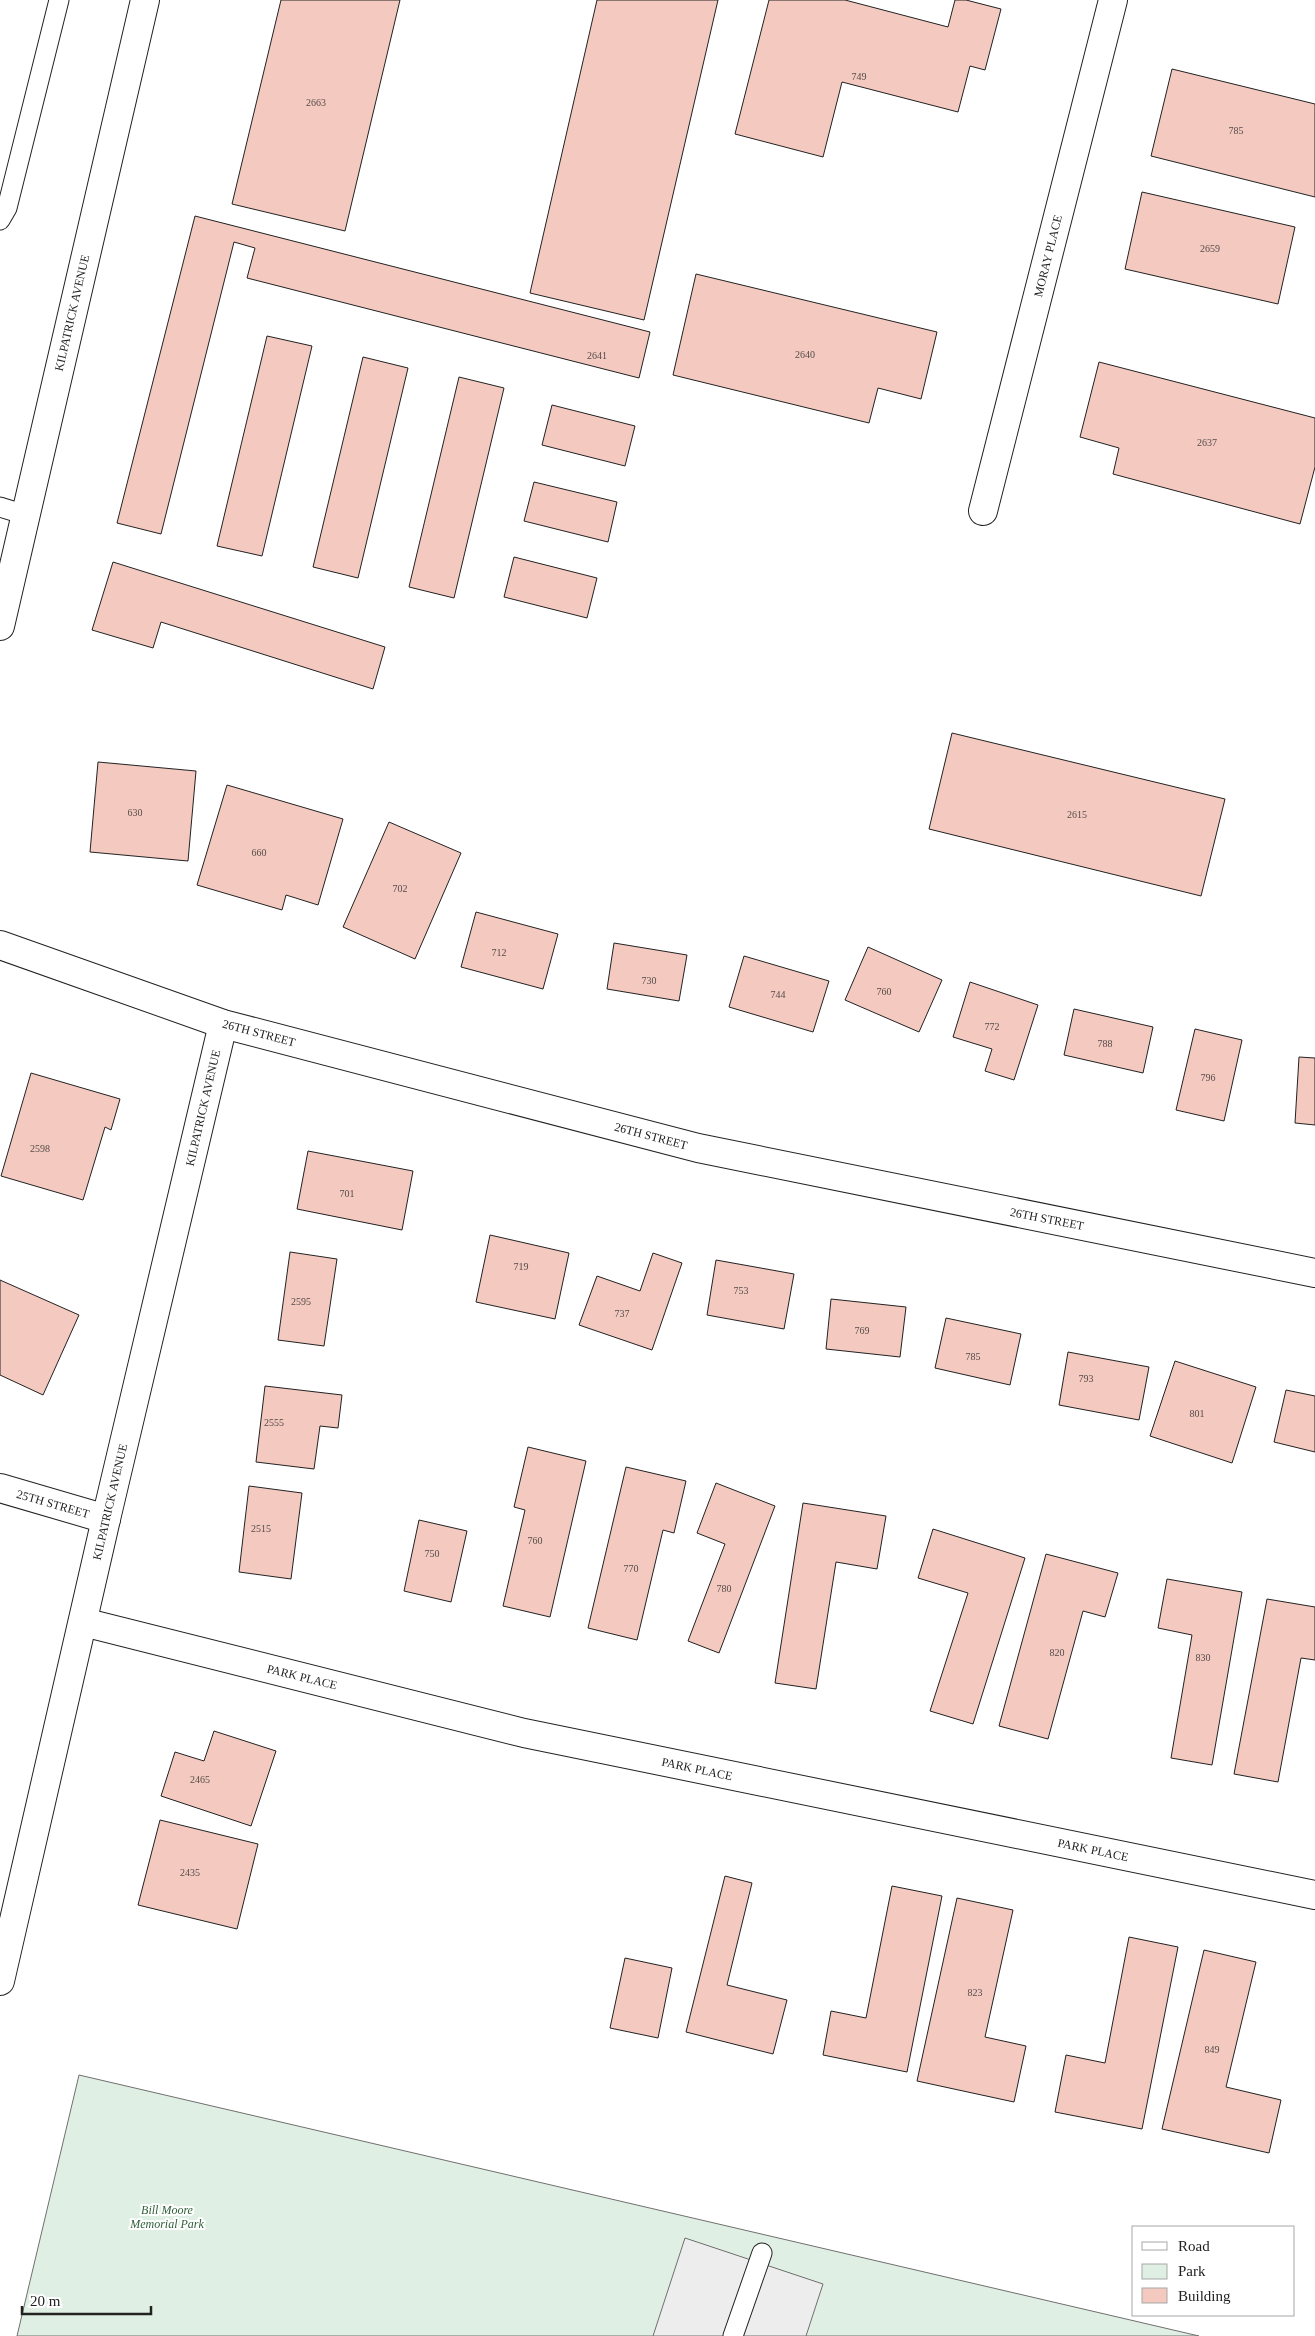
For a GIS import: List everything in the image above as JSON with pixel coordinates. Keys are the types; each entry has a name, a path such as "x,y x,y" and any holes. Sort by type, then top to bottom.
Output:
{"street":[{"name":"KILPATRICK AVENUE","path":"0,626 145,0"},
{"name":"MORAY PLACE","path":"982,511 1113,0"},
{"name":"26TH STREET","path":"0,945 223,1024 698,1148 1315,1273"},
{"name":"KILPATRICK AVENUE","path":"0,1981 106,1519 223,1024"},
{"name":"25TH STREET","path":"0,1488 106,1519"},
{"name":"PARK PLACE","path":"83,1622 524,1733 1315,1895"}],"lane":[{"path":"0,220 7,208 59,0"},
{"path":"0,508 26,515"},
{"path":"734,2336 762,2253"}],"green space":[{"name":"Bill Moore Memorial Park","path":"79,2075 1199,2336 17,2336"}],"shaded area":[{"path":"685,2238 823,2284 806,2336 653,2336"}],"building":[{"path":"281,0 400,0 345,231 232,204"},
{"path":"597,0 718,0 644,320 530,293"},
{"path":"769,0 845,0 948,27 955,0 966,0 1001,9 985,70 970,66 958,112 842,82 823,157 735,134"},
{"path":"1172,69 1315,104 1315,197 1151,156"},
{"path":"1142,192 1295,227 1278,304 1125,269"},
{"path":"195,216 650,332 639,378 247,278 255,248 234,242 161,534 117,523"},
{"path":"696,274 937,332 921,399 878,388 869,423 673,375"},
{"path":"267,336 312,346 262,556 217,546"},
{"path":"363,357 408,368 358,578 313,567"},
{"path":"1099,362 1315,418 1315,467 1300,524 1113,474 1119,448 1080,437"},
{"path":"459,377 504,388 454,598 409,587"},
{"path":"552,405 635,426 625,466 542,445"},
{"path":"534,482 617,502 608,542 524,521"},
{"path":"514,557 597,578 587,618 504,597"},
{"path":"113,562 385,647 373,689 161,622 153,648 92,630"},
{"path":"952,733 1225,799 1201,896 929,829"},
{"path":"98,762 196,771 188,861 90,852"},
{"path":"227,785 343,819 318,905 286,895 282,910 197,885"},
{"path":"389,822 461,853 415,959 343,927"},
{"path":"476,912 558,934 543,989 461,967"},
{"path":"614,943 687,955 679,1001 607,989"},
{"path":"868,947 942,980 919,1032 845,1000"},
{"path":"744,956 829,981 813,1032 729,1007"},
{"path":"970,982 1038,1005 1014,1080 985,1071 992,1049 953,1037"},
{"path":"1074,1009 1153,1027 1143,1073 1064,1055"},
{"path":"1195,1029 1242,1040 1224,1121 1176,1110"},
{"path":"1299,1057 1315,1058 1315,1125 1295,1123"},
{"path":"31,1073 120,1099 111,1130 105,1127 83,1200 1,1176"},
{"path":"308,1151 413,1171 402,1230 297,1209"},
{"path":"490,1235 569,1253 555,1319 476,1302"},
{"path":"290,1252 337,1259 324,1346 278,1340"},
{"path":"653,1253 682,1263 652,1350 579,1325 597,1276 640,1291"},
{"path":"716,1260 794,1274 784,1329 707,1315"},
{"path":"0,1280 79,1315 43,1395 0,1375"},
{"path":"831,1299 906,1307 900,1357 826,1349"},
{"path":"946,1318 1021,1334 1010,1385 935,1368"},
{"path":"1068,1352 1149,1367 1139,1420 1059,1405"},
{"path":"1175,1361 1256,1387 1232,1463 1150,1436"},
{"path":"265,1386 342,1395 338,1428 320,1426 314,1469 256,1462"},
{"path":"1286,1390 1315,1396 1315,1452 1274,1442"},
{"path":"528,1447 586,1461 550,1617 503,1606 525,1510 514,1507"},
{"path":"626,1467 686,1481 674,1533 663,1530 637,1640 588,1628"},
{"path":"716,1483 775,1506 719,1653 688,1641 725,1544 697,1533"},
{"path":"249,1486 302,1493 291,1579 239,1572"},
{"path":"803,1503 886,1516 877,1569 836,1562 816,1689 775,1683"},
{"path":"419,1520 467,1531 451,1602 404,1591"},
{"path":"933,1529 1025,1558 973,1724 930,1711 968,1593 918,1578"},
{"path":"1046,1554 1118,1573 1105,1617 1083,1611 1048,1739 999,1726"},
{"path":"1167,1579 1242,1592 1212,1765 1171,1758 1192,1635 1158,1628"},
{"path":"1267,1599 1315,1607 1315,1660 1301,1658 1278,1782 1234,1774"},
{"path":"214,1731 276,1751 251,1826 161,1796 175,1752 204,1761"},
{"path":"160,1820 258,1844 237,1929 138,1905"},
{"path":"725,1876 752,1883 727,1985 787,2000 773,2054 686,2032"},
{"path":"892,1886 942,1896 907,2072 823,2055 831,2011 866,2018"},
{"path":"957,1898 1013,1910 985,2037 1026,2046 1014,2102 917,2081"},
{"path":"1129,1937 1178,1947 1142,2129 1055,2112 1066,2055 1105,2063"},
{"path":"1204,1950 1256,1962 1226,2087 1281,2100 1269,2153 1162,2129"},
{"path":"625,1958 672,1968 658,2038 610,2028"}]}
